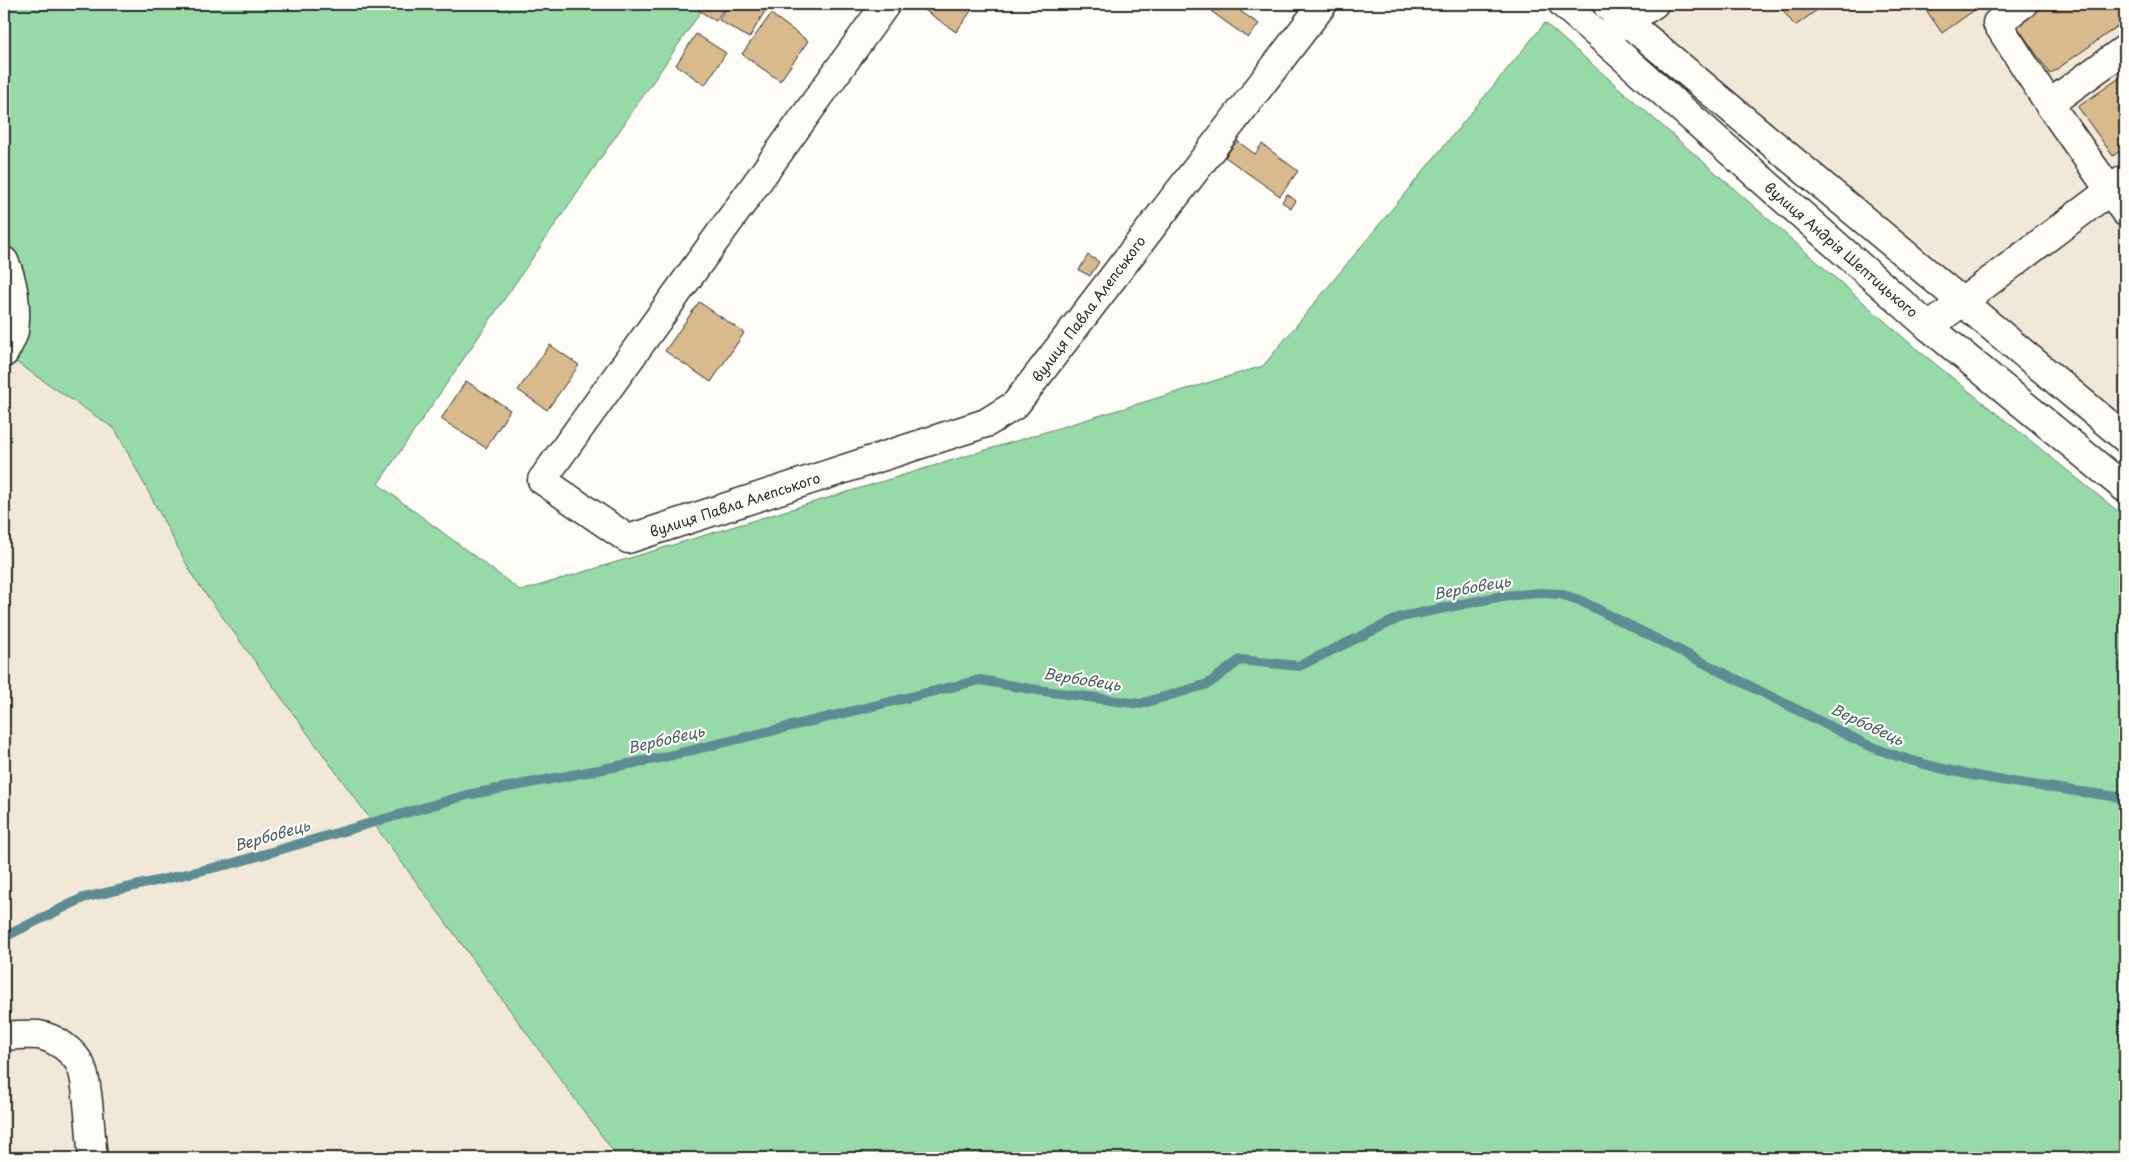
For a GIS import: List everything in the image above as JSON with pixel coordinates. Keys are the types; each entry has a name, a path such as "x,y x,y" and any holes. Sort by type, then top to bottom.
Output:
{"street":[{"name":"вулиця Павла Алепського","path":"886,4 542,480 628,539 986,423 1015,405 1323,4"},
{"name":"вулиця Андрія Шептицького","path":"1563,4 1929,327 2125,488"},
{"path":"1601,37 1654,4"},
{"path":"2023,4 1997,23 2049,104 2118,185 2125,212"},
{"path":"1608,6 2125,438"},
{"path":"2049,104 2125,49"},
{"path":"1929,327 2118,185"},
{"path":"4,261 14,295 14,333 4,353"},
{"path":"4,1036 39,1035 64,1046 75,1056 82,1067 85,1083 93,1158"}],"shaded area":[{"path":"1606,4 2125,4 2125,438"},
{"path":"4,354 115,429 194,578 618,1158 4,1158"}],"green space":[{"path":"4,4 706,4 378,484 521,591 1263,366 1545,23 1913,346 2125,517 2125,1158 618,1158 194,578 115,429 4,354"}],"building":[{"path":"702,4 727,4 716,21 698,10"},
{"path":"729,4 769,4 749,38 719,20"},
{"path":"916,4 976,4 956,32"},
{"path":"1218,4 1230,4 1259,24 1248,38 1212,12"},
{"path":"1778,4 1825,4 1795,26"},
{"path":"1922,4 1983,4 1942,33"},
{"path":"2046,4 2125,4 2125,21 2050,74 2016,25"},
{"path":"771,14 808,41 780,81 742,54"},
{"path":"696,34 726,53 705,85 676,65"},
{"path":"2125,74 2125,147 2113,156 2078,107"},
{"path":"1237,141 1255,154 1262,144 1298,171 1280,196 1225,157"},
{"path":"1287,194 1296,201 1291,208 1282,202"},
{"path":"1088,255 1099,262 1090,276 1079,270"},
{"path":"699,302 744,333 711,382 665,351"},
{"path":"550,345 579,365 547,410 518,390"},
{"path":"466,381 510,410 486,448 441,419"}],"waterway":[{"name":"Вербовець","path":"4,937 83,898 234,863 467,795 660,758 980,680 1140,704 1208,684 1240,660 1299,666 1401,617 1502,596 1541,593 1560,594 1579,600 1865,744 1896,756 1960,773 2125,798"}]}
